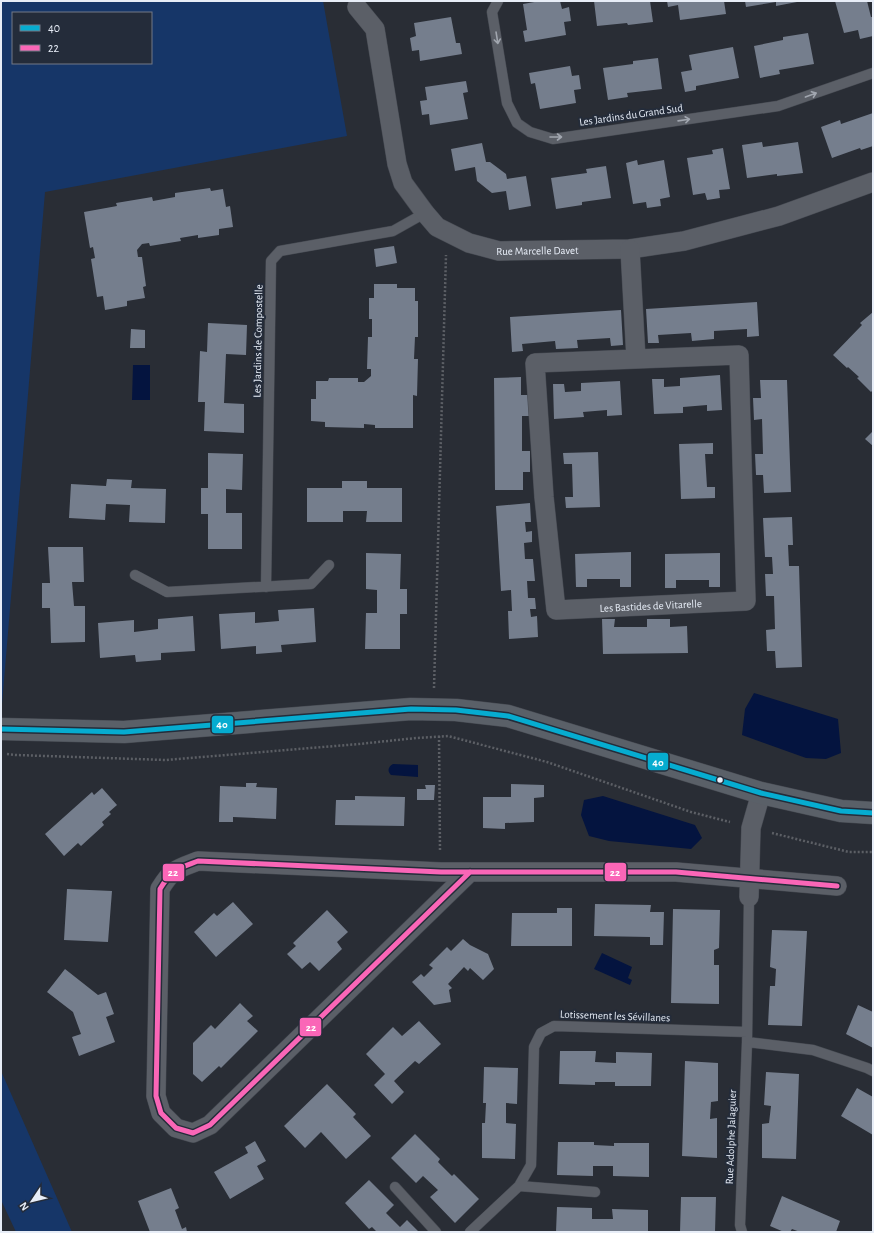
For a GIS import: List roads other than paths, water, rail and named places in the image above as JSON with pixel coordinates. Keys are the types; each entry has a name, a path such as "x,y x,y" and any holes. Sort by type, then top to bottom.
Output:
{"street":[{"name":"Rue Marcelle Davet","path":"357,7 375,30 397,164 403,183 437,227 469,243 499,251 630,250 684,241 779,216 873,182"},
{"path":"630,250 636,359"},
{"name":"Les Bastides de Vitarelle","path":"739,355 746,600 556,610 544,497 535,363 636,359 739,355"},
{"path":"1,730 124,732 411,709 456,710 508,716 761,793 841,811 873,813"},
{"path":"749,888 751,828 761,793"},
{"path":"470,872 210,1124 193,1132 176,1128 161,1113 156,1096 160,889 168,876 178,868 198,861 441,872 470,872 676,872 749,888 837,886"}],"lane":[{"name":"Les Jardins du Grand Sud","path":"498,1 492,12 507,103 517,123 530,132 553,139 778,106 873,72"},
{"name":"Les Jardins de Compostelle","path":"266,587 271,261 280,251 393,231 425,213"},
{"path":"135,575 167,592 266,587 311,584 329,565"},
{"name":"Rue Adolphe Jalaguier","path":"742,1232 740,1226 747,1042 749,888"},
{"name":"Lotissement les Sévillanes","path":"470,1232 518,1186 531,1165 534,1047 540,1033 554,1026 747,1032"},
{"path":"747,1042 813,1050 867,1068 873,1072"},
{"path":"518,1186 595,1192"},
{"path":"394,1187 436,1232"}]}
